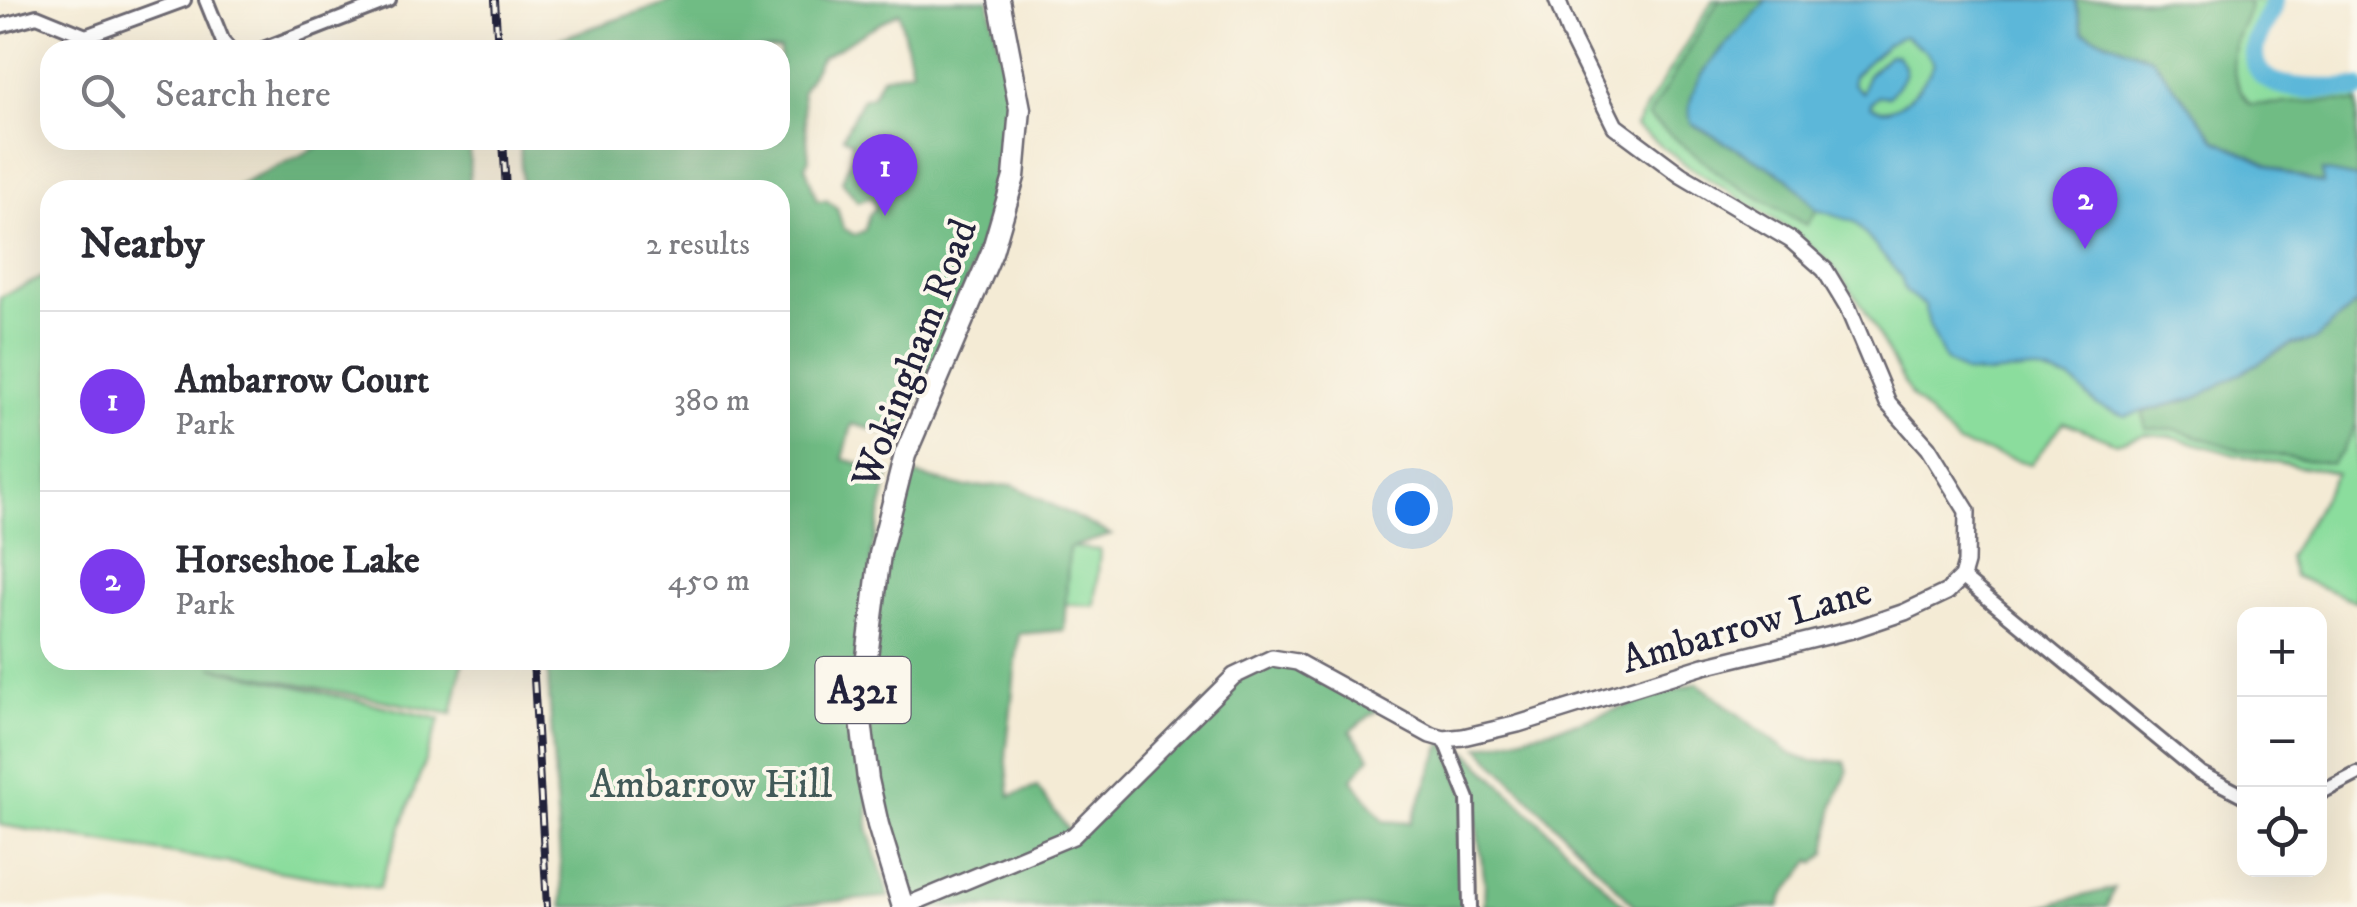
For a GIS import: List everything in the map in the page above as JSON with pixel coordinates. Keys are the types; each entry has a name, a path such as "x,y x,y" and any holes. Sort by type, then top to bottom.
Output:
{"main road":[{"name":"Wokingham Road","path":"903,907 868,780 860,712 880,554 905,456 978,287 1014,177 1020,109 1000,0"}],"street":[{"path":"29,0 36,16"},
{"path":"0,26 36,16 86,36 184,0"},
{"path":"206,0 222,40"},
{"path":"287,40 389,0"},
{"path":"1557,0 1615,126 1681,175 1792,240 1826,270 1848,308 1888,403 1928,448 1966,511 1967,544 1962,576 2200,773 2237,792"},
{"name":"Ambarrow Lane","path":"1444,739 1558,714 1704,666 1852,630 1934,600 1955,586 1962,576"},
{"path":"903,907 1073,836 1234,676 1272,658 1297,662 1444,739 1468,799 1470,907"},
{"path":"2327,789 2357,774"}],"green space":[{"name":"Ambarrow Hill","path":"674,0 989,0 1007,107 1004,151 984,235 905,438 852,424 843,459 890,472 872,552 868,827 889,897 771,907 563,907 548,670 790,670 790,180 522,180 520,150 790,150 790,40 556,40","holes":["899,12 912,70 882,77 872,96 862,99 843,137 852,142 842,181 858,202 871,197 876,207 865,230 855,235 843,228 837,208 826,200 817,201 805,166 809,159 802,91 821,58"]},
{"path":"1713,0 2276,0 2276,9 2256,49 2264,70 2284,82 2357,86 2357,602 2294,576 2288,557 2337,473 2236,455 2171,436 2147,434 2116,443 2064,422 2031,464 1958,444 1912,397 1862,305 1831,264 1795,233 1688,166 1635,126"},
{"path":"1719,0 1766,0 1692,124 1788,178 1817,210 1806,225 1727,180 1648,117"},
{"path":"2075,0 2246,0 2250,5 2235,44 2233,62 2244,96 2250,104 2357,103 2357,178 2322,171 2324,184 2286,173 2216,140 2152,58 2083,32"},
{"path":"311,150 470,150 469,180 250,180"},
{"path":"40,279 40,670 225,670 440,719 379,888 0,825 0,297"},
{"path":"2357,303 2357,423 2331,464 2239,450 2174,429 2145,429 2143,412 2196,398 2292,344 2315,340"},
{"path":"900,471 964,487 1013,485 1111,535 1069,548 1064,630 1019,634 1006,755 1010,796 1037,787 1073,836 1234,676 1272,658 1381,707 1350,731 1370,757 1352,779 1384,821 1411,823 1444,739 1468,799 1470,907 903,907 860,712"},
{"path":"1069,547 1100,550 1095,606 1064,604"},
{"path":"227,670 461,670 452,714"},
{"path":"1697,683 1791,754 1809,761 1845,762 1848,771 1834,804 1826,853 1816,863 1812,860 1779,907 1636,907 1479,747 1578,722"},
{"path":"1468,752 1626,907 1484,907 1485,883"},
{"path":"2114,888 2107,907 2038,907"}],"water":[{"path":"1766,0 2075,0 2083,32 2152,58 2216,140 2286,173 2323,184 2322,171 2357,178 2357,303 2315,340 2292,344 2196,398 2125,416 2097,405 2071,380 2033,370 1964,373 1945,360 1925,306 1905,291 1901,277 1855,222 1817,210 1788,178 1691,123 1690,106 1703,74","holes":["1904,36 1926,51 1934,63 1916,90 1899,105 1880,110 1871,106 1878,96 1889,96 1901,81 1905,71 1896,55 1889,55 1867,76 1863,93 1853,84 1853,76 1886,45"]}],"waterway":[{"path":"2274,0 2254,53 2257,67 2265,77 2294,87 2357,89"}],"railway":[{"path":"495,0 497,40"},
{"path":"504,150 505,180"},
{"path":"534,670 547,907"}],"place":[{"name":"Ambarrow Court","path":"885,216"},
{"name":"Horseshoe Lake","path":"2085,249"}]}
